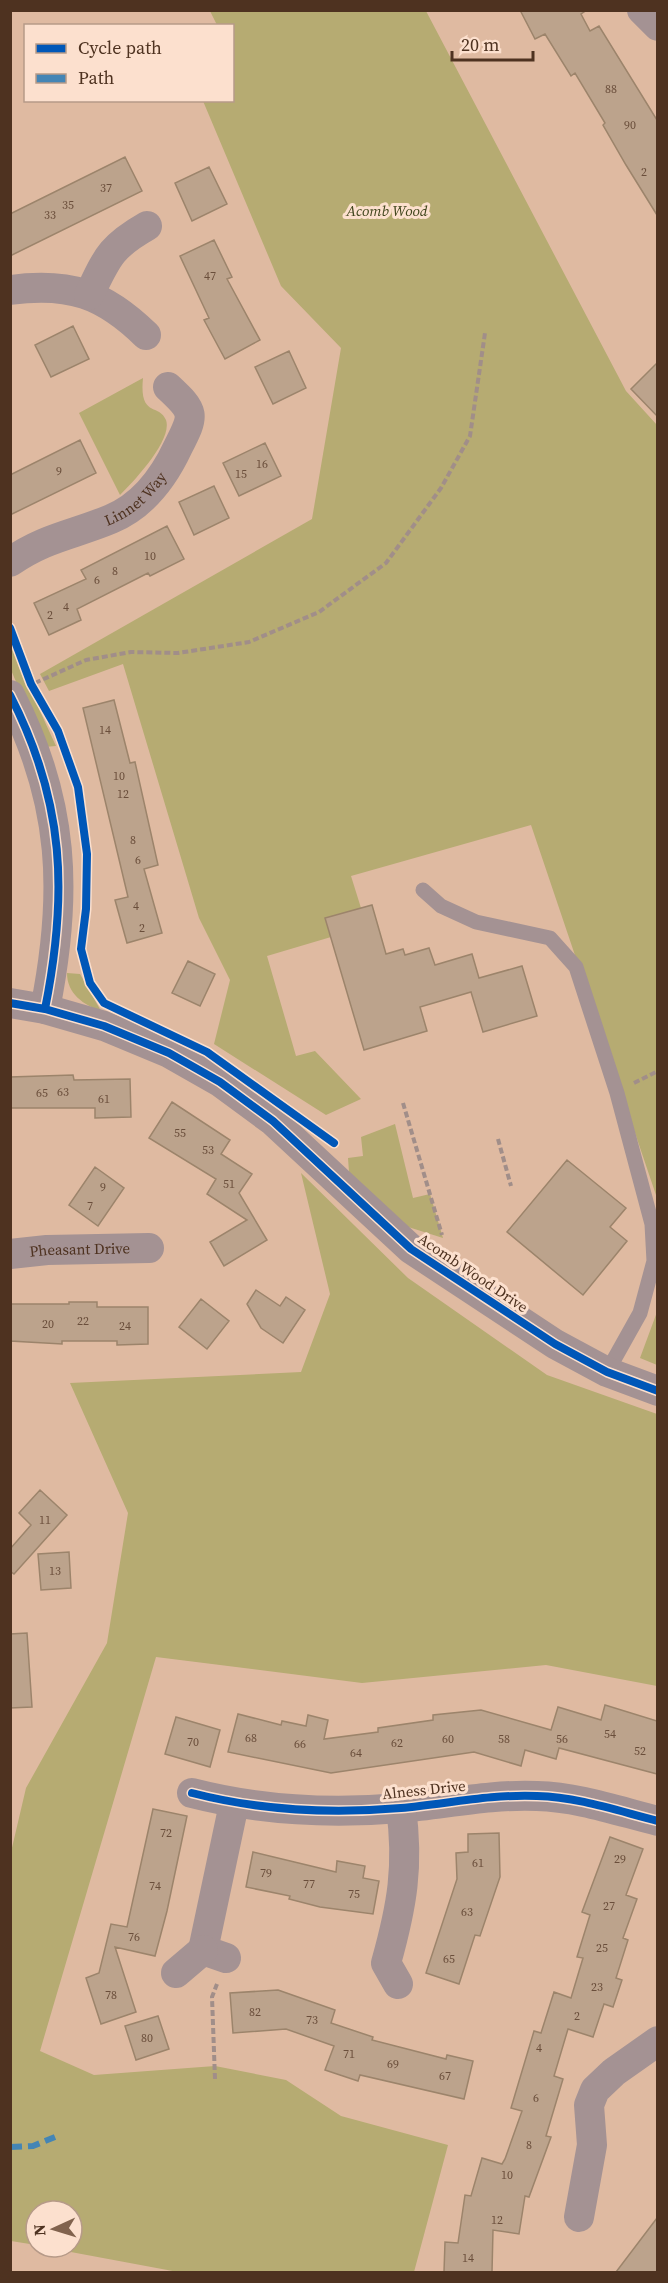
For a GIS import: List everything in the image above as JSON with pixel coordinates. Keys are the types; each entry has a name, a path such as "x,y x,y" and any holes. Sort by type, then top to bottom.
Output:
{"street":[{"path":"642,10 657,26"},
{"path":"89,295 107,259 122,241 147,226"},
{"path":"10,290 32,287 89,295 121,311 146,335"},
{"name":"Linnet Way","path":"10,562 31,547 57,536 113,519 134,506 153,489 170,464 192,421 190,408 168,387"},
{"path":"26,686 32,745 56,834 60,908 55,958 45,1009"},
{"name":"Acomb Wood Drive","path":"10,1003 45,1009 104,1026 170,1053 220,1082 273,1120 411,1249 555,1344 607,1372 657,1391"},
{"name":"Pheasant Drive","path":"10,1254 47,1250 149,1248"},
{"name":"Alness Drive","path":"192,1793 234,1804 311,1812 401,1808 499,1796 537,1796 565,1798 657,1821"},
{"path":"176,1972 215,1954 234,1804"},
{"name":"Alness Drive","path":"382,1971 403,1892 406,1848 401,1808"},
{"path":"579,2217 592,2145 589,2105 595,2090 657,2040"}],"lane":[{"path":"423,890 441,906 476,922 550,938 576,967 617,1093 652,1224 654,1261 640,1313 607,1372"}],"path":[{"path":"26,686 97,658 131,652 178,653 249,642 319,612 386,563 441,488 470,436 485,333"},
{"path":"403,1103 455,1278"},
{"path":"498,1139 511,1186"},
{"path":"215,1954 212,1997 215,2079"}],"green space":[{"name":"Acomb Wood","path":"210,11 426,11 626,391 657,425 657,1198 531,825 351,876 361,908 331,937 267,956 296,1056 315,1051 361,1099 326,1115 214,1044 230,980 199,918 123,664 49,691 40,674 312,519 341,348 281,286 203,102 234,102 234,24 216,24"},
{"path":"143,378 144,399 150,408 163,415 167,428 158,449 134,481 120,495 79,413"},
{"path":"10,637 28,685 56,746 44,747 11,670"},
{"path":"67,973 80,974 101,1011 73,993"},
{"path":"395,1124 413,1198 430,1194 443,1238 405,1226 349,1172 348,1158 363,1156 361,1137"},
{"path":"301,1173 408,1278 547,1375 657,1414 657,1686 546,1665 362,1683 156,1657 40,2051 94,2075 215,2066 286,2080 341,2116 448,2145 414,2272 178,2272 84,2254 84,2199 24,2199 24,2243 11,2241 11,1852 26,1788 107,1643 128,1513 70,1383 301,1372 330,1294"},
{"path":"657,1312 657,1365 640,1358"}],"building":[{"path":"520,10 587,10 581,14 590,31 599,26 657,120 657,215 626,165 603,125 605,123 575,73 571,76 545,34 535,39"},
{"path":"125,157 142,191 10,256 10,214"},
{"path":"209,167 227,204 192,221 175,183"},
{"path":"214,240 232,277 227,279 260,340 225,359 204,320 209,318 180,256"},
{"path":"73,326 89,359 51,377 35,345"},
{"path":"289,351 306,388 273,404 255,367"},
{"path":"657,363 657,416 631,389"},
{"path":"80,440 96,473 10,515 10,475"},
{"path":"265,443 281,476 239,496 223,463"},
{"path":"214,486 229,518 194,535 179,502"},
{"path":"167,526 184,559 150,576 148,573 77,609 81,620 49,635 34,603 86,579 81,570"},
{"path":"114,700 130,763 135,762 158,865 144,869 162,933 127,943 115,900 128,897 83,708"},
{"path":"372,905 386,954 403,949 405,955 429,948 435,965 472,954 479,978 522,966 537,1016 483,1032 471,992 420,1007 427,1031 364,1050 325,918"},
{"path":"188,961 215,974 200,1006 172,993"},
{"path":"73,1075 74,1080 130,1079 131,1117 95,1118 95,1108 10,1108 10,1077"},
{"path":"172,1102 230,1140 221,1154 252,1174 239,1193 267,1240 224,1266 210,1242 247,1220 207,1194 216,1179 149,1138"},
{"path":"567,1160 626,1208 610,1227 627,1241 583,1295 507,1232"},
{"path":"95,1167 124,1188 98,1226 69,1205"},
{"path":"256,1290 280,1306 286,1297 305,1310 283,1343 261,1328 247,1304"},
{"path":"201,1299 229,1321 207,1349 179,1327"},
{"path":"69,1302 97,1302 97,1307 148,1307 148,1344 117,1345 117,1341 62,1341 62,1344 10,1341 10,1304 69,1304"},
{"path":"40,1490 67,1515 14,1574 10,1571 10,1549 31,1525 19,1513"},
{"path":"69,1552 71,1588 41,1590 38,1554"},
{"path":"27,1633 32,1707 10,1708 10,1634"},
{"path":"605,1705 657,1721 657,1774 559,1748 556,1759 525,1750 521,1766 474,1752 331,1773 228,1752 238,1714 281,1725 282,1721 306,1726 308,1715 328,1720 324,1739 378,1732 378,1728 433,1720 433,1715 481,1710 551,1730 558,1707 601,1720"},
{"path":"176,1717 220,1730 210,1767 165,1754"},
{"path":"153,1809 187,1816 167,1911 155,1956 115,1947 136,2012 101,2024 86,1978 99,1973 111,1924 127,1927"},
{"path":"499,1833 500,1877 480,1936 475,1935 459,1984 426,1973 457,1879 456,1853 468,1852 468,1834"},
{"path":"610,1837 643,1849 626,1895 637,1899 623,1938 628,1940 616,1978 622,1980 613,2007 604,2004 593,2037 568,2029 554,2076 563,2079 546,2136 551,2137 529,2197 525,2196 519,2234 493,2230 492,2272 444,2272 445,2242 458,2243 465,2195 471,2196 482,2158 502,2164 505,2159 522,2111 511,2108 534,2031 541,2033 554,1992 571,1998 583,1958 577,1957 590,1915 582,1912"},
{"path":"253,1852 336,1872 337,1861 365,1866 363,1878 379,1881 373,1914 320,1907 289,1899 290,1896 246,1887"},
{"path":"278,1990 335,2010 331,2023 373,2037 372,2040 446,2059 447,2055 473,2061 464,2099 360,2075 358,2081 325,2070 334,2046 286,2029 233,2033 230,1993"},
{"path":"158,2016 169,2049 136,2060 125,2026"},
{"path":"657,2218 657,2272 616,2272"}],"marked path":[{"path":"10,2147 33,2146 55,2137"}],"cycle path":[{"path":"10,628 31,684 58,731 78,787 87,854 86,909 81,949 90,983 104,1003 207,1052 334,1143"},
{"path":"10,695 28,734 42,773 57,849 59,887 57,926 45,1009"},
{"path":"10,1003 45,1009 104,1026 169,1053 220,1082 273,1121 411,1249 555,1344 607,1372 658,1391"},
{"path":"192,1793 244,1804 322,1811 375,1810 486,1798 537,1796 583,1802 658,1821"}]}
